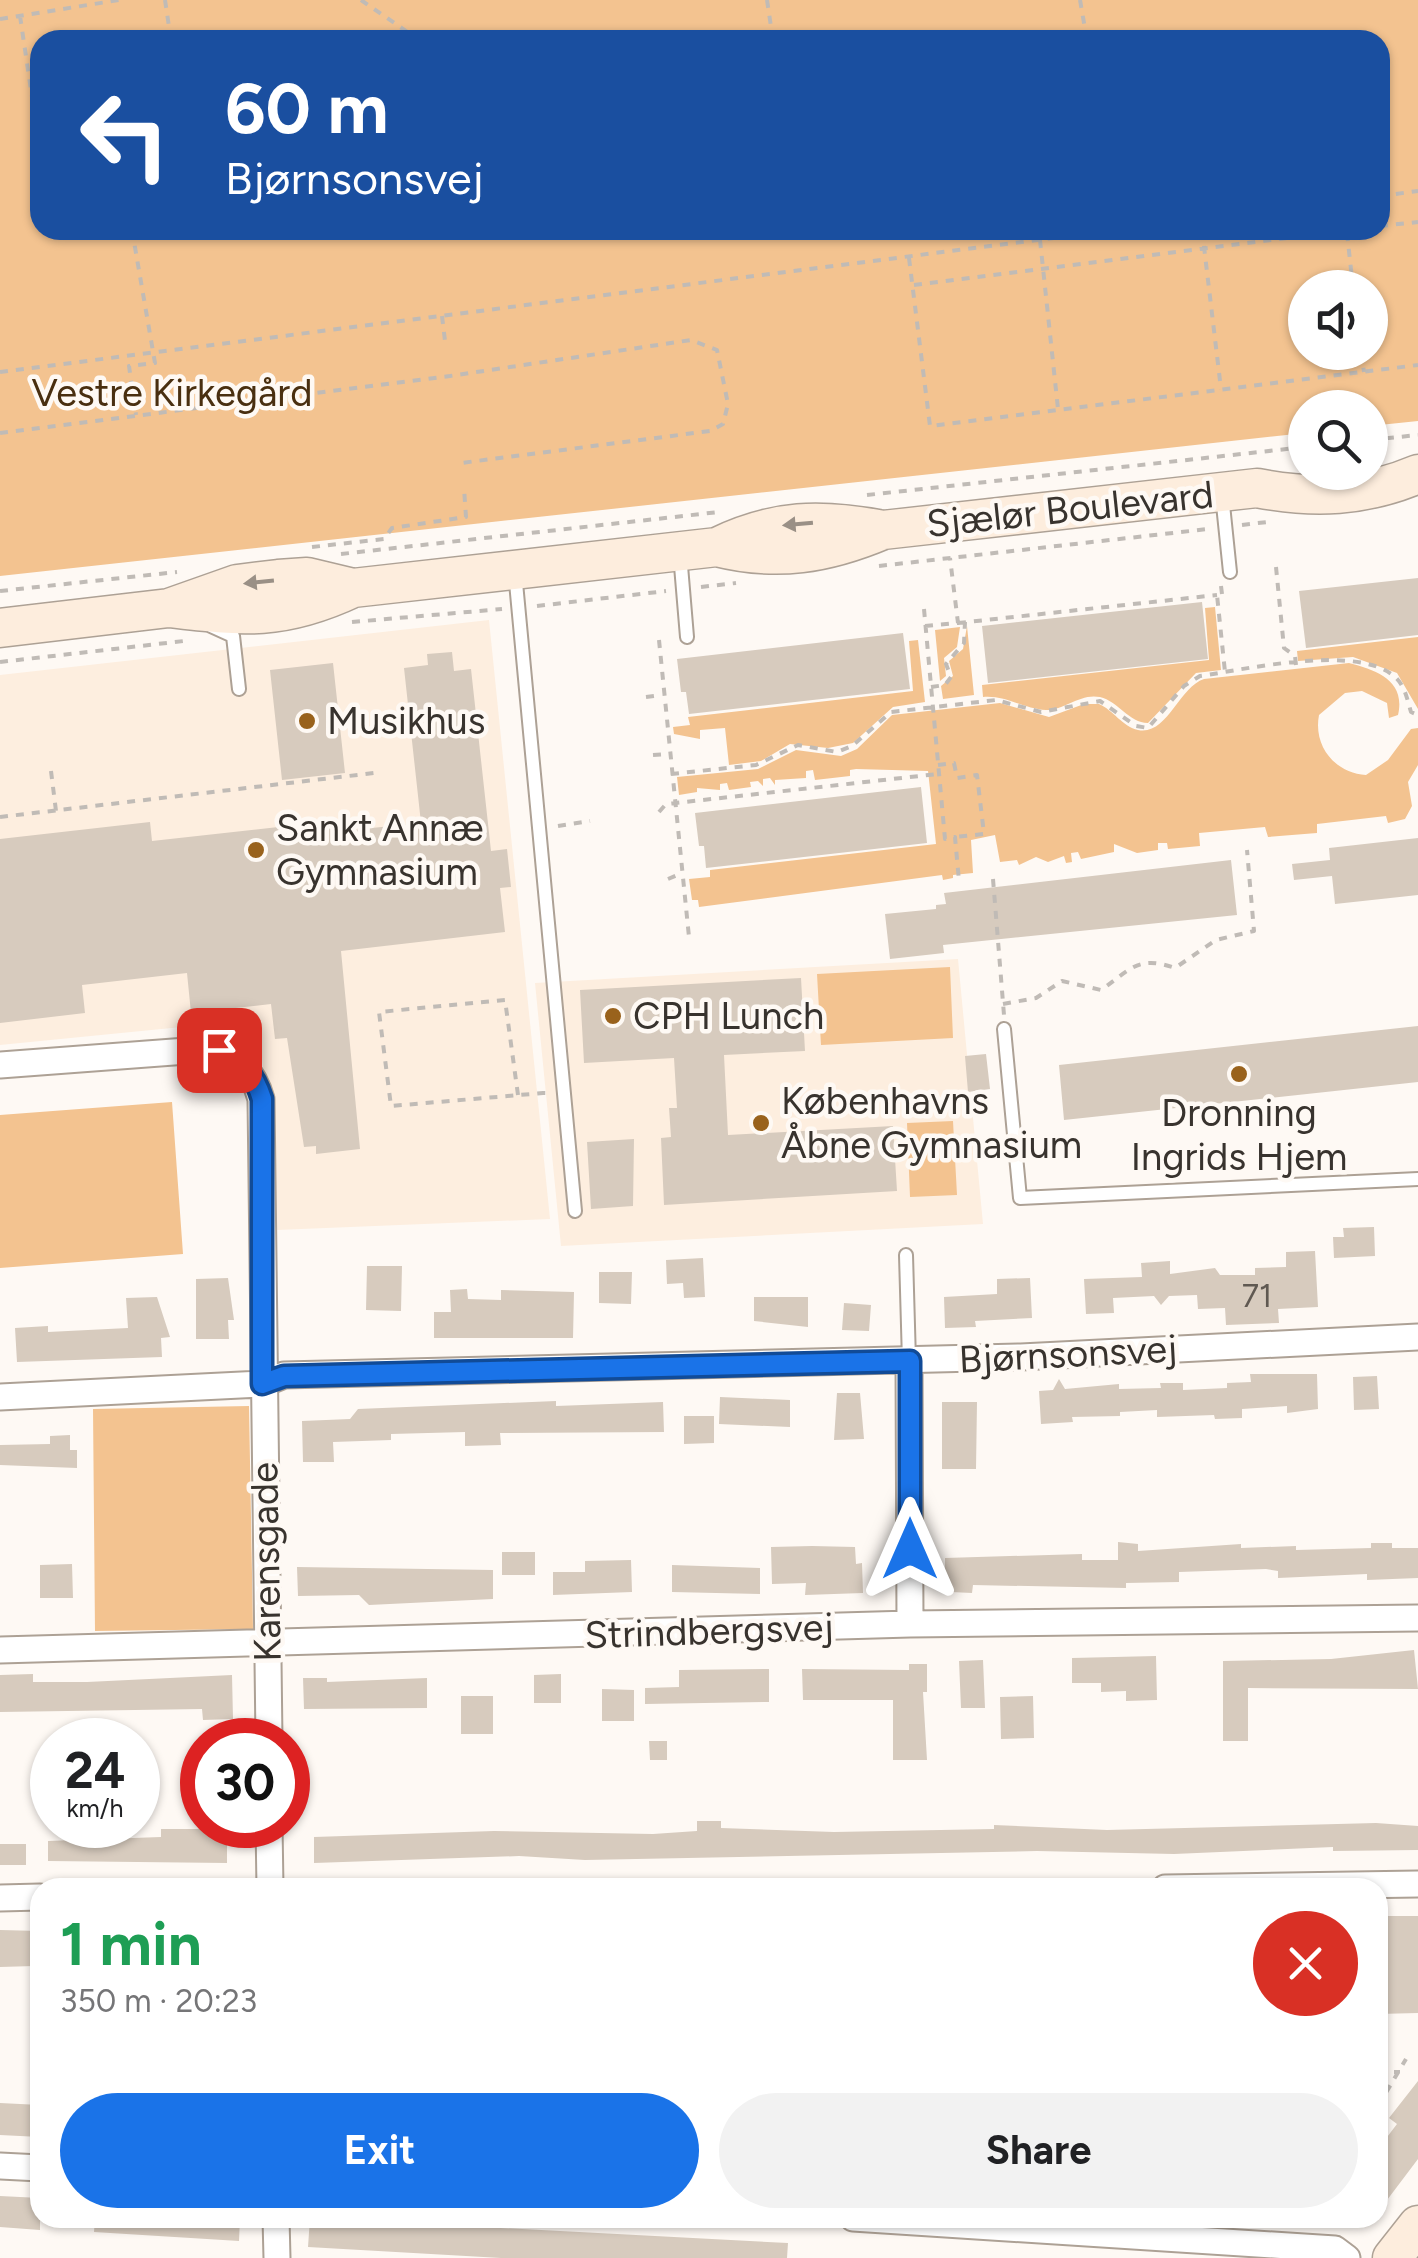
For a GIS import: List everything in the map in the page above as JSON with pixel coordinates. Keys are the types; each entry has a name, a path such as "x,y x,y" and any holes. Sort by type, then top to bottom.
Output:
{"street":[{"name":"Sjælør Boulevard","path":"1388,466 1418,471"},
{"name":"Sjælør Boulevard","path":"0,628 173,590 238,616 281,612 310,608 353,588 516,589 693,563 835,550 883,530 1380,490 1418,471"},
{"name":"Sjælør Boulevard","path":"1235,502 1288,477"},
{"name":"Karensgade","path":"0,1065 219,1050 240,1061 255,1078 262,1099 268,1718"},
{"name":"Bjørnsonsvej","path":"0,1397 262,1384 284,1376 910,1361 1418,1336"},
{"path":"910,1361 910,1624"},
{"name":"Strindbergsvej","path":"0,1650 910,1624 1418,1618"},
{"path":"269,1848 270,1878"},
{"path":"1388,1884 1418,1884"},
{"path":"0,1898 30,1897"},
{"path":"0,2166 30,2168"},
{"path":"1392,2258 1418,2225"},
{"path":"276,2228 278,2258"},
{"path":"1008,2228 1335,2249 1347,2258"}],"lane":[{"path":"1225,573 1235,502"},
{"path":"687,637 693,563"},
{"path":"516,589 576,1212"},
{"path":"173,590 233,636 239,689"},
{"path":"1004,1029 1020,1198 1418,1179"},
{"path":"906,1255 910,1361"}],"path":[{"path":"0,19 118,0"},
{"path":"165,0 170,30"},
{"path":"361,0 404,30"},
{"path":"767,0 772,30"},
{"path":"1080,0 1085,30"},
{"path":"20,16 30,84"},
{"path":"1390,195 1418,191"},
{"path":"1390,225 1418,222"},
{"path":"134,240 154,363 129,366 136,416"},
{"path":"0,372 1040,240 1058,410"},
{"path":"1203,240 1221,390"},
{"path":"912,285 1268,240"},
{"path":"1349,240 1352,270"},
{"path":"909,257 930,426 1418,365"},
{"path":"442,316 445,341"},
{"path":"0,433 691,340 718,350 728,404 722,424 710,431 460,463"},
{"path":"1388,438 1418,434"},
{"path":"850,497 1288,449"},
{"path":"388,532 392,528 466,517 464,488"},
{"path":"874,566 950,558 1235,502 1285,520"},
{"path":"335,554 731,510"},
{"path":"950,558 958,623"},
{"path":"338,624 516,589 693,563 741,582"},
{"path":"1276,568 1284,648 1294,656 1296,665"},
{"path":"925,626 1217,595 1222,594 1225,573"},
{"path":"0,591 173,590"},
{"path":"1217,595 1225,672"},
{"path":"924,609 938,774 946,839 984,834 978,776 956,778 954,763 938,765"},
{"path":"931,687 945,684 951,677 946,664 964,643 965,622"},
{"path":"0,662 233,636"},
{"path":"658,640 689,937"},
{"path":"671,774 756,765 798,745 836,752 852,746 891,712 932,706 996,700 1042,712 1100,700 1136,726 1148,728 1184,686 1200,676 1353,660 1393,675 1403,687 1411,712 1418,715"},
{"path":"646,697 663,695"},
{"path":"653,755 669,754"},
{"path":"52,771 56,811"},
{"path":"0,818 374,774"},
{"path":"659,812 674,804 938,774"},
{"path":"539,830 590,821"},
{"path":"955,837 960,882"},
{"path":"1003,1004 1036,998 1062,981 1101,990 1140,962 1149,959 1175,968 1216,940 1254,932 1247,850"},
{"path":"668,878 682,873"},
{"path":"993,878 1004,1029"},
{"path":"518,1095 505,1000 379,1012 391,1106 518,1095 564,1091"},
{"path":"1388,2091 1406,2058"},
{"path":"1388,2072 1400,2072"}],"shaded area":[{"name":"Sankt Annæ Gymnasium","path":"489,620 550,1219 277,1230 262,1057 212,1024 0,1045 0,675"},
{"name":"Københavns Åbne Gymnasium","path":"958,959 983,1224 561,1246 535,983"}],"green space":[{"name":"Vestre Kirkegård","path":"0,0 1418,0 1418,421 1388,424 1388,390 1288,390 1288,435 0,576"},
{"path":"1215,607 1221,670 1196,673 1148,723 1100,697 1086,697 1046,710 983,697 982,685 1209,660 1205,608"},
{"path":"967,626 974,695 943,699 941,686 953,676 949,661 963,649"},
{"path":"960,627 957,647 944,658 946,676 940,681 935,630"},
{"path":"1418,637 1418,709 1397,673 1353,657 1298,661 1297,651"},
{"path":"918,640 925,702 893,707 853,743 828,748 790,744 761,761 729,765 725,728 700,730 700,739 674,734 673,727 690,725 688,717 913,691 909,641"},
{"path":"1349,663 1370,669 1393,685 1398,694 1398,715 1389,718 1387,703 1362,691 1345,693 1319,715 1319,737 1336,763 1366,775 1388,760 1411,729 1418,728 1418,765 1408,782 1412,806 1405,819 1388,823 1386,816 1317,824 1317,833 1268,837 1265,827 1199,833 1200,846 1168,849 1167,843 1158,843 1158,850 1137,853 1114,844 1114,852 1081,859 1078,852 1071,853 1072,862 1066,863 1064,856 1048,862 1036,857 1019,865 1017,860 1000,862 995,835 971,840 973,873 953,878 943,880 942,875 699,907 698,900 692,900 689,879 710,877 710,870 936,844 928,771 856,769 850,770 850,776 815,780 813,770 806,771 806,778 775,780 775,785 770,778 763,779 763,786 758,781 750,782 751,787 729,790 727,783 720,784 720,790 697,788 697,792 679,795 677,777 758,769 796,750 841,756 857,749 892,715 1000,703 1049,717 1084,704 1099,704 1133,728 1148,730 1165,719 1187,691 1204,679"},
{"path":"950,967 953,1038 821,1045 817,974"},
{"path":"172,1102 183,1254 0,1268 0,1115"},
{"path":"953,1121 957,1195 910,1197 907,1123"},
{"path":"249,1406 253,1629 95,1631 93,1409"}],"building":[{"path":"1418,578 1418,635 1306,648 1299,591"},
{"path":"1202,602 1208,659 988,683 982,626"},
{"path":"903,633 910,689 689,714 686,692 681,692 677,659"},
{"path":"452,652 454,671 471,669 491,851 507,849 511,887 500,888 505,932 341,951 360,1149 316,1154 316,1146 304,1147 287,1038 275,1039 271,1004 191,1013 187,973 82,985 85,1013 0,1023 0,839 150,822 152,841 350,819 352,830 421,823 404,668 428,665 427,654"},
{"name":"Musikhus","path":"333,663 345,773 282,780 270,670"},
{"path":"921,787 927,843 706,868 695,813"},
{"path":"1418,838 1418,895 1335,904 1332,876 1294,880 1292,864 1330,860 1329,848"},
{"path":"1231,860 1237,915 943,945 944,953 890,959 885,914 936,909 936,905 946,904 944,893"},
{"path":"801,978 805,1051 724,1055 728,1135 893,1126 897,1191 664,1205 661,1138 671,1137 669,1108 677,1108 674,1058 584,1063 580,990"},
{"name":"Dronning Ingrids Hjem","path":"1418,1026 1418,1082 1064,1120 1059,1065"},
{"path":"986,1054 990,1089 968,1092 965,1056"},
{"path":"634,1139 633,1206 591,1209 587,1142"},
{"path":"1374,1227 1375,1256 1334,1258 1333,1237 1344,1237 1343,1228"},
{"path":"1315,1251 1318,1307 1278,1309 1279,1323 1226,1325 1225,1308 1198,1309 1197,1295 1169,1296 1161,1305 1154,1296 1113,1298 1114,1313 1086,1314 1084,1279 1142,1277 1141,1263 1170,1261 1170,1274 1215,1268 1220,1275 1255,1275 1255,1268 1286,1267 1286,1252"},
{"path":"703,1258 705,1297 684,1298 683,1283 667,1284 666,1260"},
{"path":"367,1266 402,1266 401,1311 366,1310"},
{"path":"599,1272 632,1272 631,1304 599,1303"},
{"path":"228,1278 234,1320 228,1320 229,1339 196,1339 196,1279"},
{"path":"1030,1278 1032,1318 975,1321 976,1327 945,1328 944,1297 997,1294 997,1279"},
{"path":"467,1289 468,1299 501,1300 501,1290 574,1292 573,1338 434,1338 434,1312 451,1312 450,1290"},
{"path":"157,1297 170,1337 161,1338 162,1357 17,1362 15,1328 48,1326 48,1332 128,1328 126,1298"},
{"path":"754,1297 808,1297 808,1327 754,1321"},
{"path":"844,1303 871,1305 869,1331 842,1330"},
{"path":"1250,1374 1317,1374 1318,1409 1287,1413 1287,1406 1242,1409 1242,1418 1215,1419 1214,1415 1157,1417 1157,1410 1120,1412 1120,1416 1072,1417 1073,1422 1041,1424 1039,1391 1053,1390 1059,1379 1065,1389 1119,1384 1119,1389 1161,1388 1160,1383 1183,1383 1183,1390 1227,1388 1227,1383 1251,1382"},
{"path":"1377,1376 1379,1409 1354,1410 1353,1377"},
{"path":"837,1393 860,1393 864,1439 834,1440"},
{"path":"720,1397 790,1400 790,1427 719,1424"},
{"path":"556,1401 556,1406 663,1402 664,1432 500,1433 501,1445 465,1446 465,1432 391,1434 391,1440 333,1442 334,1462 303,1462 302,1421 350,1419 358,1409"},
{"path":"942,1402 977,1402 976,1469 942,1469"},
{"path":"684,1416 714,1416 714,1443 684,1444"},
{"path":"70,1435 70,1450 77,1450 77,1468 0,1465 0,1445 50,1444 50,1436"},
{"path":"1118,1542 1138,1544 1138,1551 1241,1544 1241,1548 1296,1546 1296,1550 1371,1548 1371,1543 1392,1543 1392,1548 1418,1548 1418,1578 1367,1580 1367,1574 1278,1578 1278,1571 1266,1569 1179,1572 1179,1582 1126,1583 1126,1588 973,1585 972,1593 951,1592 945,1586 945,1558 1082,1554 1082,1560 1118,1560"},
{"path":"771,1547 855,1547 856,1564 862,1563 863,1593 805,1595 806,1583 772,1584"},
{"path":"502,1552 535,1552 535,1575 502,1575"},
{"path":"631,1560 632,1592 553,1595 553,1572 585,1572 585,1561"},
{"path":"72,1564 73,1598 40,1598 40,1565"},
{"path":"672,1565 760,1568 760,1594 672,1592"},
{"path":"297,1567 493,1570 493,1599 369,1605 359,1595 298,1596"},
{"path":"1414,1650 1418,1689 1248,1688 1248,1741 1223,1741 1223,1661 1331,1659"},
{"path":"1156,1656 1157,1700 1126,1701 1126,1691 1101,1692 1101,1683 1072,1683 1072,1658"},
{"path":"983,1660 985,1708 961,1708 959,1661"},
{"path":"909,1664 927,1664 927,1692 923,1692 927,1760 893,1760 893,1700 803,1700 802,1669 909,1670"},
{"path":"769,1669 769,1702 645,1704 645,1688 679,1687 679,1670"},
{"path":"33,1674 33,1682 87,1682 232,1675 233,1718 203,1718 202,1709 0,1712 0,1675"},
{"path":"561,1674 561,1703 534,1703 534,1675"},
{"path":"303,1678 327,1678 327,1682 427,1678 427,1708 304,1709"},
{"path":"602,1689 634,1690 634,1721 602,1721"},
{"path":"461,1696 493,1696 493,1734 461,1734"},
{"path":"1033,1696 1034,1738 1001,1739 1000,1697"},
{"path":"649,1741 667,1741 667,1760 650,1760"},
{"path":"697,1821 721,1821 721,1828 834,1832 994,1829 994,1825 1107,1830 1376,1823 1418,1826 1418,1850 1333,1851 1333,1847 1174,1854 1037,1851 585,1860 519,1856 314,1863 314,1837 494,1831 653,1834 697,1831"},
{"path":"161,1829 180,1829 180,1848 227,1848 227,1863 48,1861 48,1848 160,1848"},
{"path":"0,1844 26,1844 26,1865 0,1865"},
{"path":"1388,1916 1418,1916 1418,2013 1388,2014"},
{"path":"0,1930 30,1931 30,1966 0,1967"},
{"path":"1418,2081 1418,2159 1388,2199 1388,2136 1397,2124 1389,2118"},
{"path":"0,2103 30,2104 30,2136 0,2135"},
{"path":"0,2196 30,2198 30,2228 40,2230 0,2227"},
{"path":"94,2228 240,2228 239,2241 94,2232"},
{"path":"309,2228 501,2228 788,2243 787,2258 501,2258 308,2247"}],"place":[{"name":"Musikhus","path":"307,721"},
{"name":"Sankt Annæ Gymnasium","path":"256,850"},
{"name":"CPH Lunch","path":"613,1016"},
{"name":"Dronning Ingrids Hjem","path":"1239,1074"},
{"name":"Københavns Åbne Gymnasium","path":"761,1123"}],"route":[{"path":"219,1050 240,1061 255,1078 262,1099 262,1384 284,1376 910,1361 910,1549"}]}
